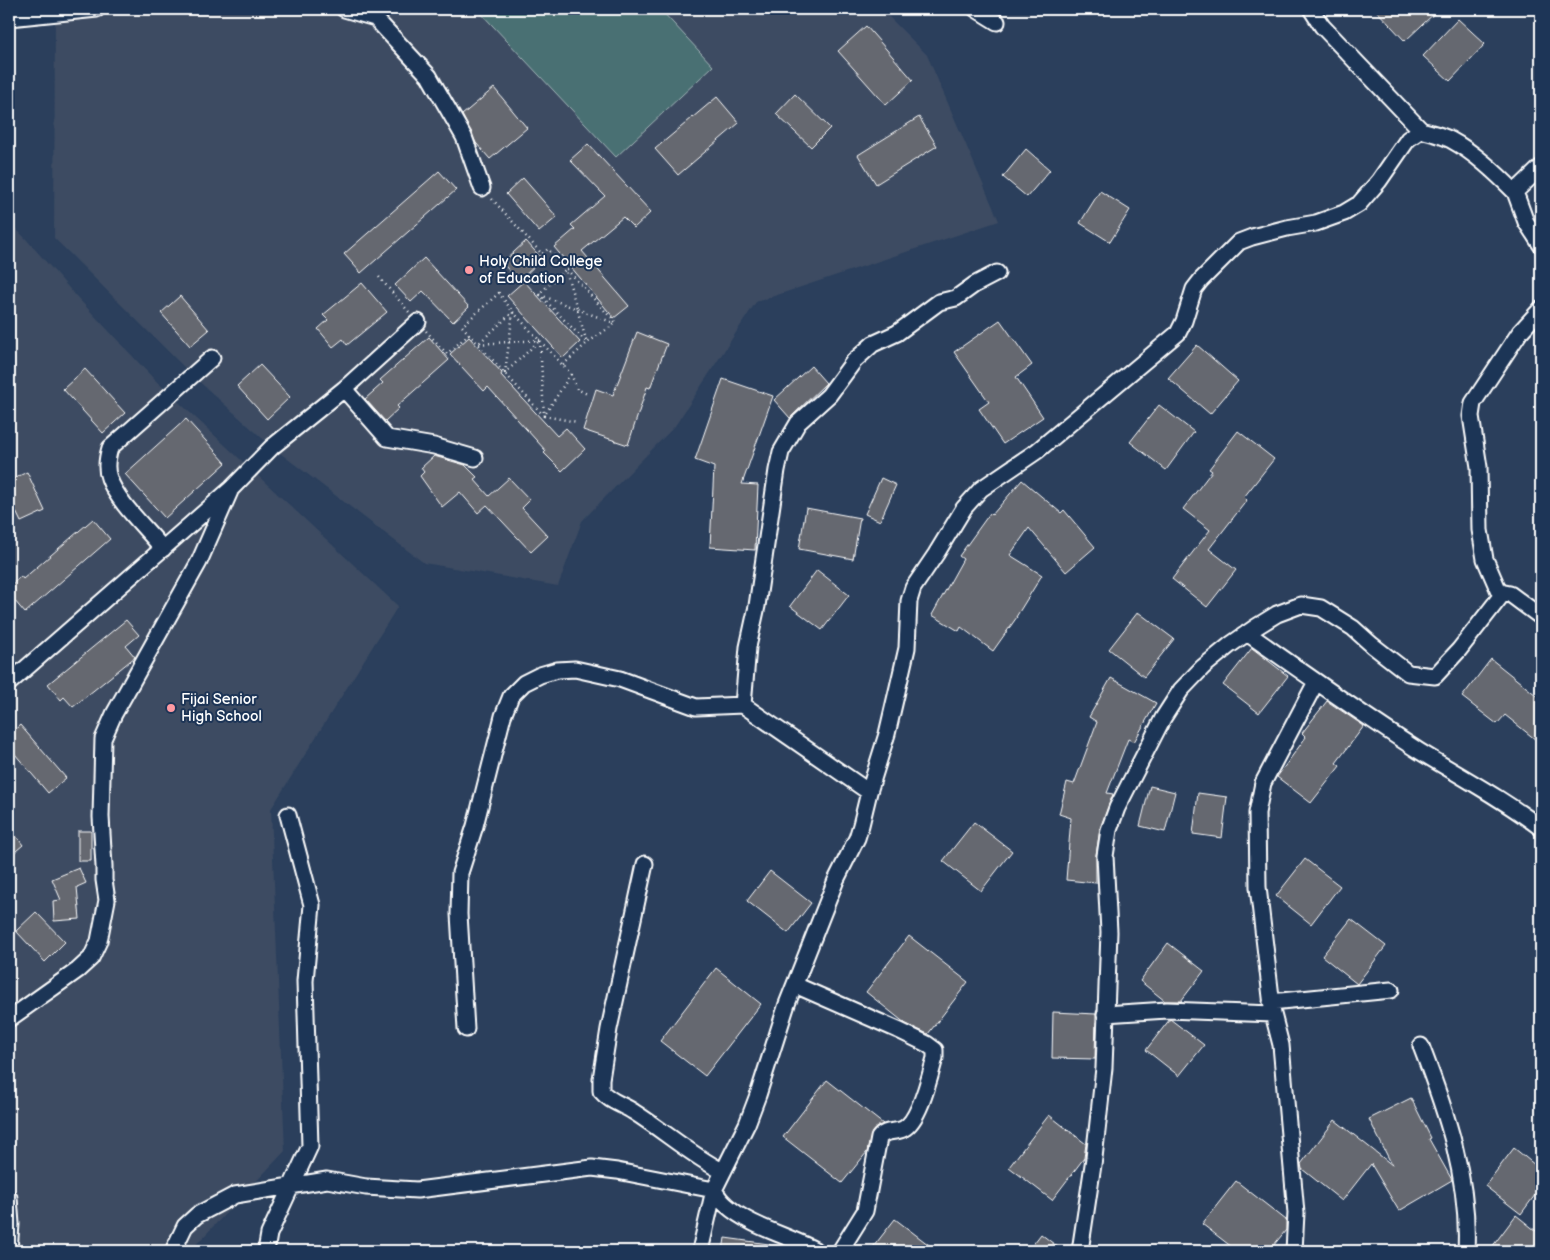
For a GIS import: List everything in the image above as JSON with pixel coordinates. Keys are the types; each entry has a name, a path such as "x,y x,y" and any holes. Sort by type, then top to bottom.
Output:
{"street":[{"path":"9,18 97,9"},
{"path":"344,9 374,18 429,76 464,137 482,188"},
{"path":"976,9 997,22"},
{"path":"1311,9 1322,26 1421,130 1450,139 1466,149 1494,171 1515,192 1526,222 1541,245"},
{"path":"700,1251 714,1190 747,1124 758,1096 787,1004 836,880 857,838 887,734 907,648 909,601 913,588 964,508 981,489 1037,451 1178,333 1184,321 1194,289 1239,242 1287,228 1316,223 1344,213 1358,204 1379,181 1408,138 1421,130"},
{"path":"1515,192 1541,167"},
{"path":"743,705 748,647 757,606 770,508 781,452 789,437 798,422 832,391 854,361 873,344 898,333 939,302 956,298 974,285 997,273"},
{"path":"1501,596 1485,559 1480,530 1479,467 1471,416 1473,403 1520,332 1541,309"},
{"path":"9,683 231,489 272,447 344,389 418,322"},
{"path":"164,549 121,500 108,478 106,460 110,448 115,443 212,358"},
{"path":"344,389 387,438 434,446 475,458"},
{"path":"9,1019 78,970 91,958 99,941 107,900 104,880 101,817 103,739 114,714 199,562 231,489"},
{"path":"1080,1251 1094,1158 1104,1068 1109,932 1105,856 1109,830 1117,808 1163,718 1180,690 1203,667 1247,633 1277,614 1301,605 1321,608 1353,628 1408,673 1435,676 1459,650 1501,596 1510,594 1541,617"},
{"path":"1247,633 1316,682 1419,750 1521,812 1541,828"},
{"path":"466,1029 459,914 460,873 503,716 511,696 524,683 540,674 556,670 576,669 620,679 696,707 743,705 869,792"},
{"path":"1294,1251 1296,1212 1281,1045 1272,1008 1258,887 1257,813 1263,783 1316,682"},
{"path":"266,1251 269,1234 310,1146 305,981 312,905 288,815"},
{"path":"645,864 609,1029 601,1091 613,1102 636,1113 722,1171"},
{"path":"795,985 898,1030 935,1050 935,1058 920,1106 914,1117 904,1129 885,1132 879,1138 865,1211 840,1251"},
{"path":"1105,1014 1167,1010 1272,1008 1391,990"},
{"path":"1421,1046 1440,1095 1458,1161 1467,1233 1466,1251"},
{"path":"172,1251 185,1226 197,1215 235,1195 327,1180 366,1187 417,1190 592,1168 714,1190 724,1204 742,1217 765,1229 799,1241 817,1251"},
{"path":"9,1198 11,1224 10,1251"}],"path":[{"path":"482,188 542,254 548,249 616,324"},
{"path":"539,294 566,269"},
{"path":"566,269 587,343"},
{"path":"577,422 544,416 462,326 499,293 513,312 571,374 577,389 590,395"},
{"path":"539,294 616,324"},
{"path":"539,294 587,343"},
{"path":"505,373 513,312"},
{"path":"478,344 513,312"},
{"path":"563,365 587,343 616,324"},
{"path":"478,344 540,340"},
{"path":"505,373 540,340"},
{"path":"540,340 544,416"},
{"path":"544,416 571,374"}],"shaded area":[{"name":"Holy Child College of Education","path":"55,9 881,9 927,55 999,221 756,302 675,426 582,521 558,586 424,563 272,447 194,377 54,238"},
{"name":"Fijai Senior High School","path":"9,222 154,379 398,606 271,809 285,1151 190,1251 9,1251"}],"green space":[{"path":"477,9 660,9 713,66 616,157"}],"building":[{"path":"1375,9 1439,9 1405,41"},
{"path":"1458,19 1485,44 1450,81 1423,56"},
{"path":"866,26 913,80 886,105 838,51"},
{"path":"494,88 527,128 490,159 476,143 462,115"},
{"path":"795,94 830,128 811,147 776,114"},
{"path":"717,97 739,123 678,175 655,149"},
{"path":"919,117 937,146 876,184 858,155"},
{"path":"588,144 651,212 634,228 623,217 582,251 629,306 614,318 554,247 575,229 571,225 605,196 570,160"},
{"path":"1026,149 1050,170 1027,197 1003,177"},
{"path":"439,171 456,190 361,273 344,254"},
{"path":"523,178 557,217 539,232 506,194"},
{"path":"1100,191 1130,210 1110,242 1080,223"},
{"path":"526,241 542,259 519,281 502,263"},
{"path":"424,258 469,307 453,322 423,291 411,302 395,285"},
{"path":"524,281 580,342 563,358 507,296"},
{"path":"362,283 387,312 347,345 343,339 333,347 318,329 328,320 323,315"},
{"path":"180,296 209,330 190,346 161,313"},
{"path":"1000,320 1032,365 1016,377 1043,417 1003,444 979,409 989,402 954,352"},
{"path":"637,332 667,344 650,388 647,387 628,445 583,430 596,389 613,395"},
{"path":"429,337 449,360 397,406 399,408 385,421 365,399 383,383 380,380"},
{"path":"469,337 557,436 566,428 585,449 562,471 544,453 546,451 488,387 484,391 450,354"},
{"path":"1197,345 1238,381 1210,414 1168,378"},
{"path":"260,365 290,397 267,419 237,386"},
{"path":"811,366 826,383 790,418 774,400"},
{"path":"85,369 125,413 103,433 63,389"},
{"path":"723,379 773,396 742,484 758,485 755,550 710,547 714,467 695,460"},
{"path":"1159,405 1194,432 1166,470 1130,442"},
{"path":"186,419 226,463 165,518 125,474"},
{"path":"1238,431 1274,459 1244,497 1247,500 1209,549 1236,570 1207,607 1172,579 1210,530 1183,509 1212,471 1209,469"},
{"path":"434,456 465,465 477,477 474,479 489,496 509,478 530,500 522,508 548,536 531,552 487,505 478,513 460,492 442,507 420,476 424,472 421,468"},
{"path":"27,472 45,511 21,522 9,497 9,481"},
{"path":"881,478 896,485 880,521 865,514"},
{"path":"1022,480 1061,513 1064,510 1095,547 1066,572 1029,528 1010,555 1042,575 1017,617 993,651 961,627 959,631 932,615 963,559 959,556 990,513 992,515"},
{"path":"806,508 860,518 853,559 799,549"},
{"path":"93,519 110,539 25,613 9,594 9,587 21,576 23,579"},
{"path":"817,570 849,595 822,630 790,606"},
{"path":"1138,612 1174,639 1144,677 1109,649"},
{"path":"126,620 139,635 126,646 135,657 73,707 64,697 61,700 48,684"},
{"path":"1252,648 1288,676 1259,713 1223,685"},
{"path":"1491,659 1541,699 1541,744 1505,715 1497,724 1462,697"},
{"path":"1111,678 1156,703 1134,742 1128,739 1107,793 1113,794 1100,829 1096,855 1096,883 1066,880 1071,818 1059,814 1067,782 1074,784 1097,722 1089,717"},
{"path":"1327,701 1364,726 1336,763 1340,766 1311,803 1277,777 1306,737 1302,733"},
{"path":"20,725 66,778 48,793 9,747 9,735"},
{"path":"1150,786 1175,792 1165,832 1140,826"},
{"path":"1198,793 1227,797 1222,838 1193,834"},
{"path":"974,822 1012,851 981,891 943,861"},
{"path":"9,827 23,845 9,857"},
{"path":"78,831 91,831 91,861 78,861"},
{"path":"1305,859 1340,886 1311,924 1276,896"},
{"path":"79,868 86,883 77,887 80,919 54,921 53,901 61,900 52,879"},
{"path":"770,871 811,903 788,933 747,901"},
{"path":"36,912 65,942 45,962 16,931"},
{"path":"1351,919 1386,946 1357,984 1322,956"},
{"path":"909,936 968,982 928,1034 906,1024 866,992"},
{"path":"1168,943 1204,971 1181,1001 1165,1001 1140,981"},
{"path":"716,968 761,1004 705,1076 660,1041"},
{"path":"1053,1012 1096,1014 1095,1059 1052,1058"},
{"path":"1170,1019 1204,1045 1179,1076 1146,1050"},
{"path":"827,1080 883,1124 872,1132 867,1152 842,1183 783,1137"},
{"path":"1411,1098 1431,1138 1429,1139 1452,1180 1399,1211 1371,1164 1342,1201 1302,1169 1301,1164 1335,1120 1392,1165 1369,1119"},
{"path":"1049,1115 1086,1144 1084,1158 1052,1200 1009,1167"},
{"path":"1514,1148 1541,1170 1541,1187 1521,1214 1485,1186"},
{"path":"1236,1181 1286,1220 1286,1230 1269,1251 1237,1251 1202,1224"},
{"path":"1516,1215 1541,1235 1541,1251 1489,1251"},
{"path":"895,1219 937,1251 870,1251"},
{"path":"1041,1234 1063,1251 1028,1251"},
{"path":"725,1238 769,1244 769,1251 723,1251"}],"place":[{"name":"Holy Child College of Education","path":"469,270"},
{"name":"Fijai Senior High School","path":"171,708"}]}
